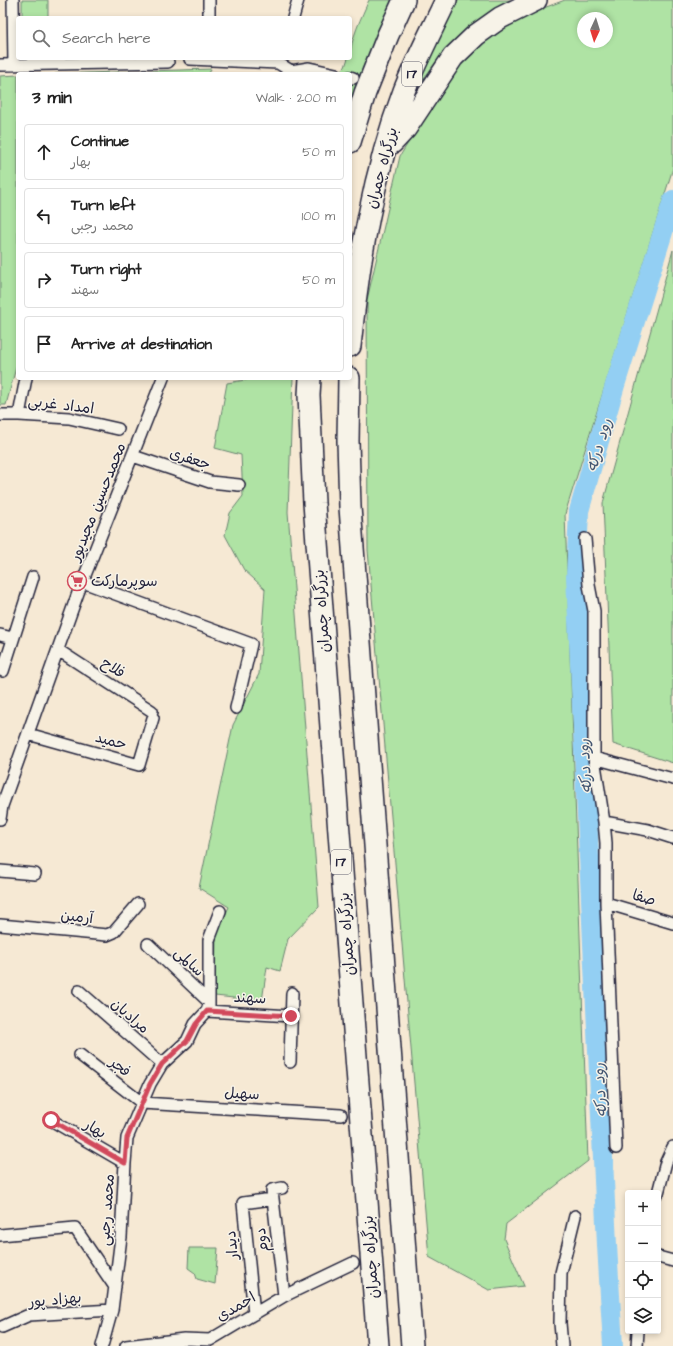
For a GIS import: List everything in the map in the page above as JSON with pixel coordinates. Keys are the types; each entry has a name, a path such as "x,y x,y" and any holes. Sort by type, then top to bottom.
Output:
{"highway":[{"path":"352,135 365,93 388,35 404,0"},
{"name":"بزرگراه چمران","path":"352,327 356,289 366,226 385,151 405,91 446,0"},
{"path":"385,151 406,128 453,57 476,35 500,18 536,0"},
{"name":"بزرگراه چمران","path":"310,380 309,395 314,503 378,1346"},
{"path":"349,380 348,442 350,507 412,1346"}],"street":[{"path":"13,0 14,65"},
{"path":"209,0 209,16"},
{"path":"294,16 298,0"},
{"path":"275,72 279,60 294,72 309,68 327,72"},
{"path":"0,65 168,62"},
{"path":"19,414 26,380"},
{"name":"محمدحسین مجیدپور","path":"0,819 2,806 83,582 162,380"},
{"name":"امداد غربی","path":"0,415 19,414 69,418 118,429"},
{"name":"جعفری","path":"133,456 210,482 239,485"},
{"path":"585,539 589,585 594,611 594,758 606,843 606,903 616,1148"},
{"path":"3,671 12,638 33,577"},
{"path":"83,582 252,644 236,708"},
{"path":"0,635 12,638"},
{"name":"فلاح","path":"58,650 152,715"},
{"name":"حمید","path":"28,734 139,765 152,715"},
{"path":"594,758 673,779"},
{"path":"604,822 648,830 673,838"},
{"path":"0,871 35,874"},
{"name":"صفا","path":"606,903 673,923"},
{"name":"آرمین","path":"0,925 107,936 114,932 138,904"},
{"path":"208,1007 209,940 220,911"},
{"name":"سالمی","path":"148,944 208,1007"},
{"name":"مرادیان","path":"79,992 162,1064"},
{"path":"290,1062 292,993"},
{"name":"سهند","path":"208,1007 291,1016"},
{"name":"محمد رجبی","path":"102,1346 112,1310 115,1287 121,1237 127,1138 150,1084 162,1064 187,1041 196,1024 208,1007"},
{"name":"فجر","path":"80,1055 142,1103"},
{"name":"سهیل","path":"142,1103 341,1115"},
{"name":"بهار","path":"51,1120 125,1163"},
{"path":"659,1190 666,1162 673,1147"},
{"path":"272,1199 272,1190 282,1188"},
{"name":"دوم","path":"272,1199 284,1296"},
{"name":"دیدار","path":"254,1314 243,1203 272,1199"},
{"path":"562,1346 560,1323 561,1273 576,1216"},
{"path":"0,1235 75,1228 115,1287"},
{"path":"661,1257 673,1261"},
{"name":"احمدی","path":"126,1346 210,1340 284,1296 353,1263"},
{"name":"بهزاد پور","path":"2,1327 29,1315 112,1310"},
{"path":"637,1346 638,1334"}],"green space":[{"path":"22,0 48,0 48,16 22,16"},
{"path":"369,0 394,0 352,105 352,72 339,72 345,67 347,60 352,60 352,44"},
{"path":"455,0 512,0 479,20 463,32 440,56 417,88 431,47"},
{"path":"565,0 673,0 673,168 565,514 588,1161 506,1224 504,1239 524,1286 489,1290 429,1257 368,550 367,300 400,156 457,63 517,18"},
{"path":"211,69 210,72 117,72"},
{"path":"16,75 16,368 6,405 0,405 0,76"},
{"path":"673,250 673,763 613,744 603,503"},
{"path":"245,380 293,380 288,512 319,907 288,939 280,971 267,967 262,1001 215,996 216,934 229,907 199,888 233,725 259,674 265,589 244,570 225,535 230,513 243,496 241,455 215,448 227,383"},
{"path":"189,1248 218,1248 215,1284 197,1279 195,1273 188,1268"}],"waterway":[{"name":"رود درکه","path":"613,1346 576,577 579,511 615,385 673,200"}],"place":[{"name":"سوپرمارکت","path":"77,581"}],"route":[{"path":"51,1120 125,1163 127,1138 150,1084 162,1064 187,1041 196,1024 207,1011 291,1016"}]}
